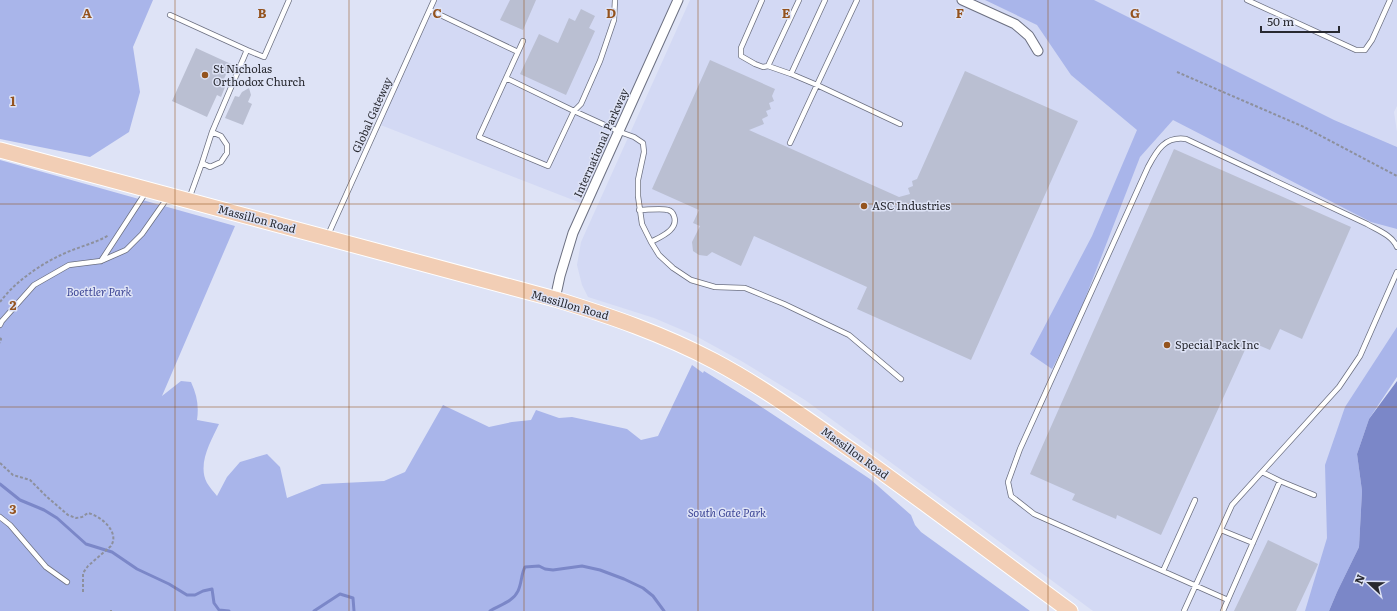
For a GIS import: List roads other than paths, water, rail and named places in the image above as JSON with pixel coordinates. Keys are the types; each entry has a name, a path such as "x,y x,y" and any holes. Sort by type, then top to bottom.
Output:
{"main road":[{"name":"Massillon Road","path":"0,150 555,300 611,316 651,332 714,361 761,387 874,467 1070,611"}],"street":[{"name":"International Parkway","path":"555,300 573,233 620,132 678,0"},
{"path":"962,0 1018,27 1029,36 1038,51"}],"lane":[{"path":"170,15 264,57 289,0"},
{"name":"Global Gateway","path":"326,238 434,0"},
{"path":"524,41 479,137 548,166 574,111 581,104 600,61 614,20 615,0"},
{"path":"762,0 741,48 741,56 763,67 768,66 791,74 900,124"},
{"path":"768,66 799,0"},
{"path":"791,74 825,0"},
{"path":"790,143 857,0"},
{"path":"1247,0 1356,50 1365,50 1372,40 1390,0"},
{"path":"430,10 518,52"},
{"path":"188,201 212,132 247,50"},
{"path":"506,78 574,111 634,137 643,143 644,152 638,180 639,210 642,224 659,255 673,268 692,280 715,287 745,288 784,304 849,335 901,380"},
{"path":"202,164 210,167 221,162 227,153 227,145 221,136 212,132"},
{"path":"1228,600 1034,514 1011,496 1008,482 1020,449 1148,167 1156,152 1172,139 1186,139 1367,224 1387,235 1397,247"},
{"path":"101,261 147,190"},
{"path":"0,325 34,285 69,265 101,261 126,250 142,234 169,196"},
{"path":"639,210 668,210 673,213 675,219 674,227 669,232 651,242"},
{"path":"1184,611 1232,506 1338,387 1360,356 1397,272"},
{"path":"1262,472 1314,495"},
{"path":"1223,611 1280,481"},
{"path":"1163,571 1195,500"},
{"path":"0,518 10,525 46,567 67,582"},
{"path":"1221,530 1253,543"}],"waterway":[{"path":"0,484 20,500 44,510 57,518 86,544 112,552 137,569 169,584 187,595 195,595 212,589 214,603 219,610 229,611"},
{"path":"490,611 509,601 516,595 525,567 539,566 545,569 553,570 582,566 600,570 643,588 653,596 664,611"},
{"path":"314,611 340,594 353,598 354,611"}],"place":[{"name":"St Nicholas Orthodox Church","path":"205,75"},
{"name":"ASC Industries","path":"864,206"},
{"name":"Special Pack Inc","path":"1167,345"}],"park label":[{"name":"Boettler Park","path":"99,292"},
{"name":"South Gate Park","path":"727,513"}]}
